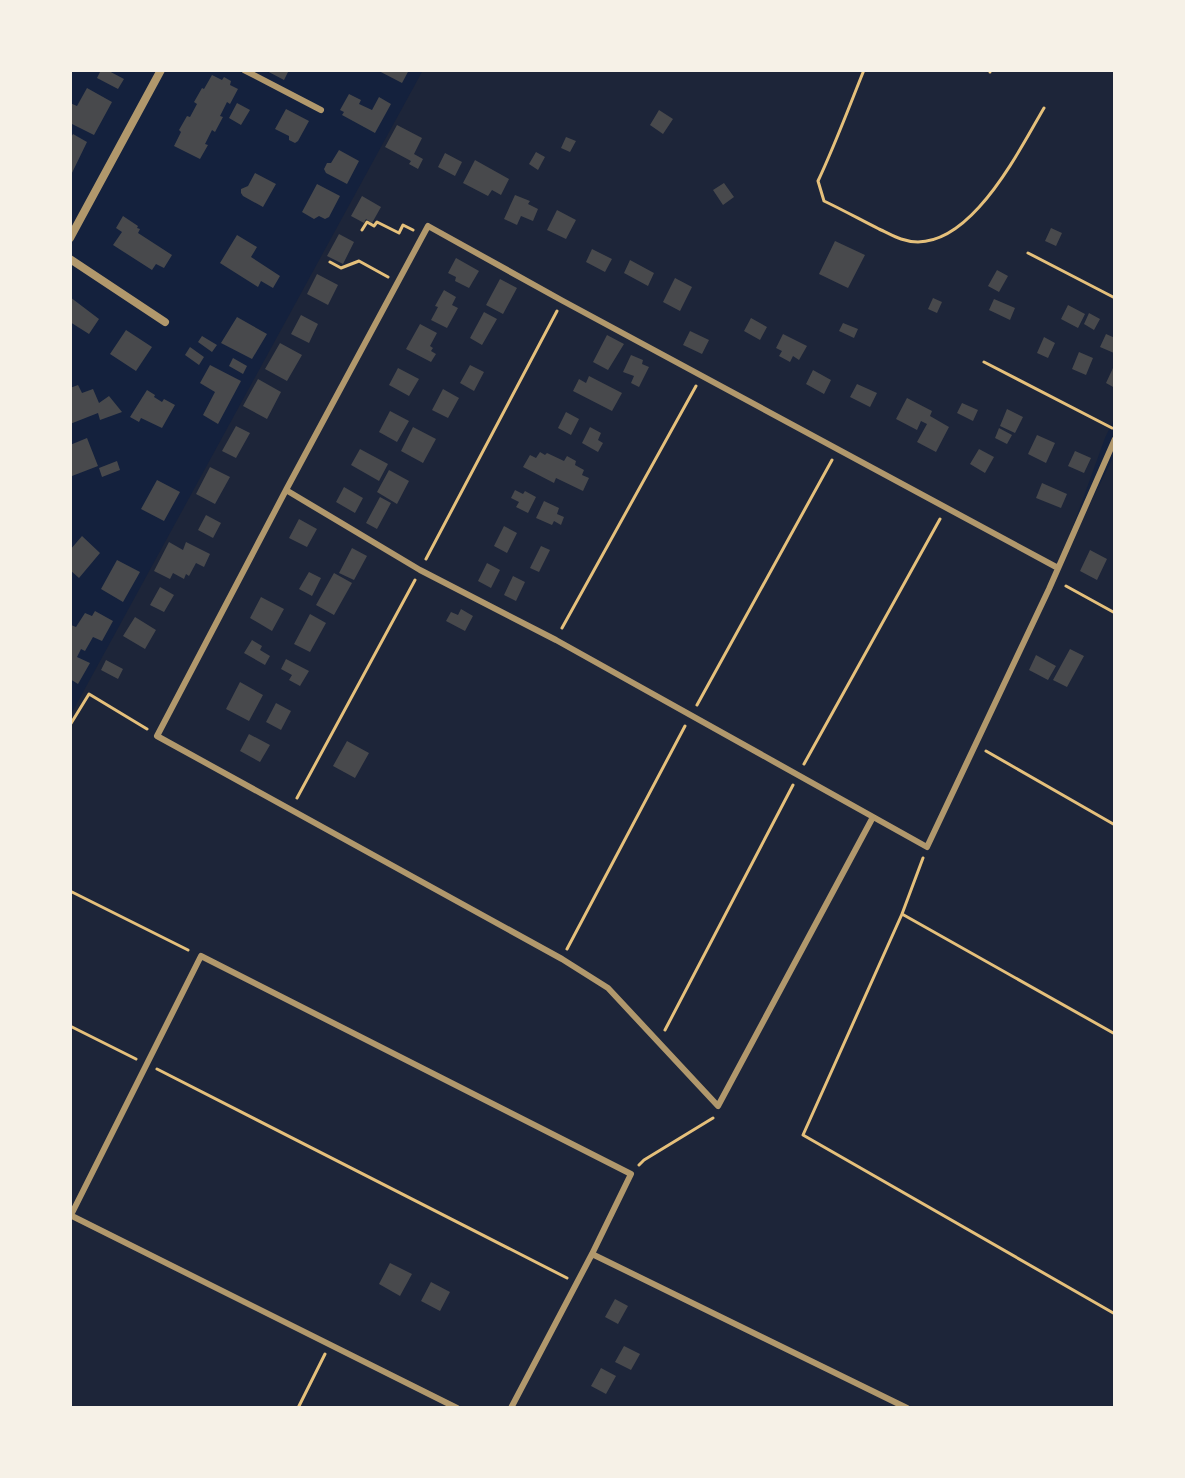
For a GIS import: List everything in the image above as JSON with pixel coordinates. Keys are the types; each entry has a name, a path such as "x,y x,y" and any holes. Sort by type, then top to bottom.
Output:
{"street":[{"path":"70,238 161,70"},
{"path":"70,259 165,322"}],"lane":[{"path":"244,70 321,110"},
{"path":"873,817 718,1106 608,988 562,959 157,736 428,226 1058,568"},
{"path":"286,490 420,570 556,640 927,847 1115,439"},
{"path":"457,1408 70,1216 201,956 631,1174 511,1408"},
{"path":"592,1254 907,1408"}],"path":[{"path":"864,70 818,181 824,201 903,240 925,243 956,231 1002,177 1044,108"},
{"path":"362,230 367,222 374,226 377,222 399,233 403,225 423,236"},
{"path":"1028,253 1115,298"},
{"path":"330,262 341,268 359,261 398,283"},
{"path":"291,808 563,301"},
{"path":"984,362 1115,429"},
{"path":"556,640 701,376"},
{"path":"1053,578 1115,613"},
{"path":"70,725 89,694 157,736"},
{"path":"975,745 1115,825"},
{"path":"927,847 902,914 803,1135 1114,1312"},
{"path":"70,891 201,956"},
{"path":"902,914 1115,1034"},
{"path":"70,1026 577,1283"},
{"path":"631,1174 644,1160 712,1119 718,1106"},
{"path":"298,1408 330,1344"}],"shaded area":[{"path":"423,70 1115,70 1115,417 1059,565 1115,454 1115,1408 70,1408 70,716"}],"building":[{"path":"101,70 124,79 118,89 97,78"},
{"path":"265,70 289,70 284,80"},
{"path":"377,70 409,70 402,83"},
{"path":"212,75 222,80 224,77 238,89 230,104 227,102 220,116 223,117 215,132 212,130 200,159 174,146 181,132 179,130 187,116 190,117 197,104 194,102"},
{"path":"87,88 112,102 94,135 70,123 70,103 77,106"},
{"path":"349,94 361,100 359,104 372,110 379,97 391,104 375,133 342,115 344,112 340,110"},
{"path":"237,103 250,110 241,125 229,118"},
{"path":"286,109 309,121 295,143 275,129"},
{"path":"659,110 673,119 663,134 650,125"},
{"path":"397,125 422,138 414,154 423,159 418,169 409,164 411,161 385,147"},
{"path":"73,134 87,142 70,177 70,139"},
{"path":"566,137 576,141 570,152 561,148"},
{"path":"339,150 359,161 347,184 324,169"},
{"path":"536,152 545,157 538,170 529,164"},
{"path":"445,153 462,162 455,176 438,167"},
{"path":"475,160 509,179 501,195 492,190 488,196 463,183"},
{"path":"255,173 276,184 263,207 241,193"},
{"path":"724,183 734,197 723,205 713,190"},
{"path":"317,184 340,196 325,219 319,216 314,219 302,212"},
{"path":"515,195 530,201 528,204 538,209 533,221 521,216 517,225 504,219"},
{"path":"362,196 381,207 372,223 366,219 364,223 351,216"},
{"path":"557,210 576,220 566,239 547,230"},
{"path":"123,216 138,226 138,233 172,255 164,268 156,264 152,270 113,245 122,232 116,228"},
{"path":"1051,228 1062,233 1056,246 1045,241"},
{"path":"339,234 354,242 343,264 327,256"},
{"path":"237,235 257,247 251,257 280,276 273,288 261,281 258,287 220,263"},
{"path":"835,241 865,255 848,288 819,274"},
{"path":"592,249 612,259 605,272 586,262"},
{"path":"456,258 479,271 469,288 455,281 456,277 448,273"},
{"path":"630,260 654,273 648,286 624,273"},
{"path":"997,270 1008,276 999,292 988,286"},
{"path":"317,274 338,285 328,305 307,294"},
{"path":"675,278 692,287 680,311 663,302"},
{"path":"500,279 517,288 503,314 486,305"},
{"path":"444,290 456,297 452,305 458,308 447,328 431,320"},
{"path":"70,297 99,319 89,334 70,322"},
{"path":"933,298 942,302 937,313 928,309"},
{"path":"994,299 1015,308 1010,320 989,310"},
{"path":"1068,305 1085,314 1078,328 1061,319"},
{"path":"484,312 497,319 482,345 470,338"},
{"path":"1089,313 1100,319 1094,330 1084,324"},
{"path":"301,315 318,324 309,343 291,334"},
{"path":"237,317 267,334 252,359 221,343"},
{"path":"751,318 767,327 760,340 744,331"},
{"path":"843,323 858,329 854,338 839,331"},
{"path":"420,324 437,333 430,346 436,354 431,362 406,349"},
{"path":"126,330 152,347 136,371 110,354"},
{"path":"690,331 709,340 702,354 683,345"},
{"path":"783,334 807,346 799,360 793,356 790,362 779,356 782,351 776,348"},
{"path":"1106,334 1115,338 1114,353 1100,347"},
{"path":"607,335 624,344 608,370 593,362"},
{"path":"202,336 217,345 212,352 198,342"},
{"path":"1044,337 1055,343 1048,358 1037,353"},
{"path":"280,343 302,355 287,381 265,369"},
{"path":"190,347 204,357 199,365 185,355"},
{"path":"1079,352 1093,358 1086,375 1072,369"},
{"path":"631,355 643,360 642,364 649,367 639,387 631,383 634,376 623,372"},
{"path":"233,358 247,366 243,374 229,366"},
{"path":"210,365 241,381 218,424 203,415 215,392 200,383"},
{"path":"470,365 484,372 474,391 460,383"},
{"path":"398,368 419,379 409,396 389,385"},
{"path":"1115,369 1115,388 1106,383"},
{"path":"813,370 831,380 824,394 806,384"},
{"path":"589,376 622,393 612,411 573,391 579,379 586,383"},
{"path":"258,379 281,392 267,419 243,406"},
{"path":"857,384 877,393 870,407 850,397"},
{"path":"78,385 82,393 93,389 99,403 109,396 122,412 100,420 98,413 70,424 70,388"},
{"path":"443,389 459,398 448,418 432,410"},
{"path":"147,390 162,402 164,399 175,405 162,428 141,418 139,422 130,417"},
{"path":"907,398 932,411 930,416 949,427 936,452 917,442 927,424 921,421 917,430 896,419"},
{"path":"962,403 978,410 973,421 957,413"},
{"path":"1007,409 1023,417 1015,433 1000,426"},
{"path":"390,411 409,421 397,442 379,432"},
{"path":"566,412 579,419 571,435 558,428"},
{"path":"236,426 250,433 236,458 222,451"},
{"path":"413,427 436,439 423,463 401,451"},
{"path":"590,427 601,433 598,440 603,443 598,452 582,443"},
{"path":"999,428 1012,435 1007,444 995,438"},
{"path":"1037,435 1055,443 1046,463 1028,454"},
{"path":"87,438 98,466 72,476 70,445"},
{"path":"360,449 388,464 379,481 351,465"},
{"path":"979,449 994,457 985,473 970,464"},
{"path":"1075,451 1091,458 1084,473 1068,466"},
{"path":"540,452 564,461 567,456 576,461 575,465 584,470 582,475 589,478 583,491 556,478 554,483 523,467 530,455 536,458"},
{"path":"117,461 120,470 102,477 99,468"},
{"path":"210,467 230,477 215,504 196,494"},
{"path":"389,470 409,481 397,504 377,492"},
{"path":"157,480 180,492 164,521 141,509"},
{"path":"1042,483 1067,494 1061,508 1036,498"},
{"path":"344,487 363,498 355,513 336,502"},
{"path":"515,490 536,497 528,513 516,507 519,502 511,498"},
{"path":"380,497 391,503 377,529 366,523"},
{"path":"544,501 559,508 557,514 564,517 561,525 554,521 552,525 536,518"},
{"path":"206,515 221,523 213,538 198,530"},
{"path":"299,519 317,529 307,547 289,538"},
{"path":"504,526 517,533 507,553 494,546"},
{"path":"82,536 100,553 79,578 70,570 70,550"},
{"path":"169,542 183,550 186,542 210,554 204,567 196,563 184,579 173,573 170,579 154,571"},
{"path":"541,546 550,550 539,572 530,568"},
{"path":"352,548 367,556 354,580 339,573"},
{"path":"1090,550 1107,559 1097,580 1080,571"},
{"path":"117,560 140,572 123,602 101,589"},
{"path":"487,563 500,570 491,588 478,581"},
{"path":"309,572 321,578 312,596 299,589"},
{"path":"334,573 352,583 334,615 316,605"},
{"path":"513,576 525,582 516,601 504,595"},
{"path":"160,587 174,595 164,612 150,605"},
{"path":"261,597 284,609 272,631 250,618"},
{"path":"461,609 473,616 465,631 446,621 451,612 458,615"},
{"path":"95,611 113,621 102,641 93,637 85,651 81,649 77,657 90,663 78,684 70,679 70,626 76,627 85,613 92,616"},
{"path":"310,614 326,623 310,652 294,644"},
{"path":"135,617 156,630 145,649 123,636"},
{"path":"252,640 270,656 265,665 244,653"},
{"path":"1070,649 1084,656 1067,687 1053,680"},
{"path":"1036,655 1056,666 1048,680 1029,670"},
{"path":"286,659 309,671 300,686 289,680 292,675 281,669"},
{"path":"106,660 123,669 118,679 101,670"},
{"path":"240,682 263,695 249,721 226,709"},
{"path":"276,703 291,711 281,730 266,722"},
{"path":"249,734 270,745 260,762 240,751"},
{"path":"347,741 369,753 355,778 333,766"},
{"path":"390,1263 412,1274 400,1296 379,1284"},
{"path":"431,1282 450,1292 440,1311 421,1301"},
{"path":"615,1299 628,1306 618,1324 605,1317"},
{"path":"624,1346 640,1354 631,1370 615,1362"},
{"path":"601,1368 616,1376 606,1394 591,1386"}]}
